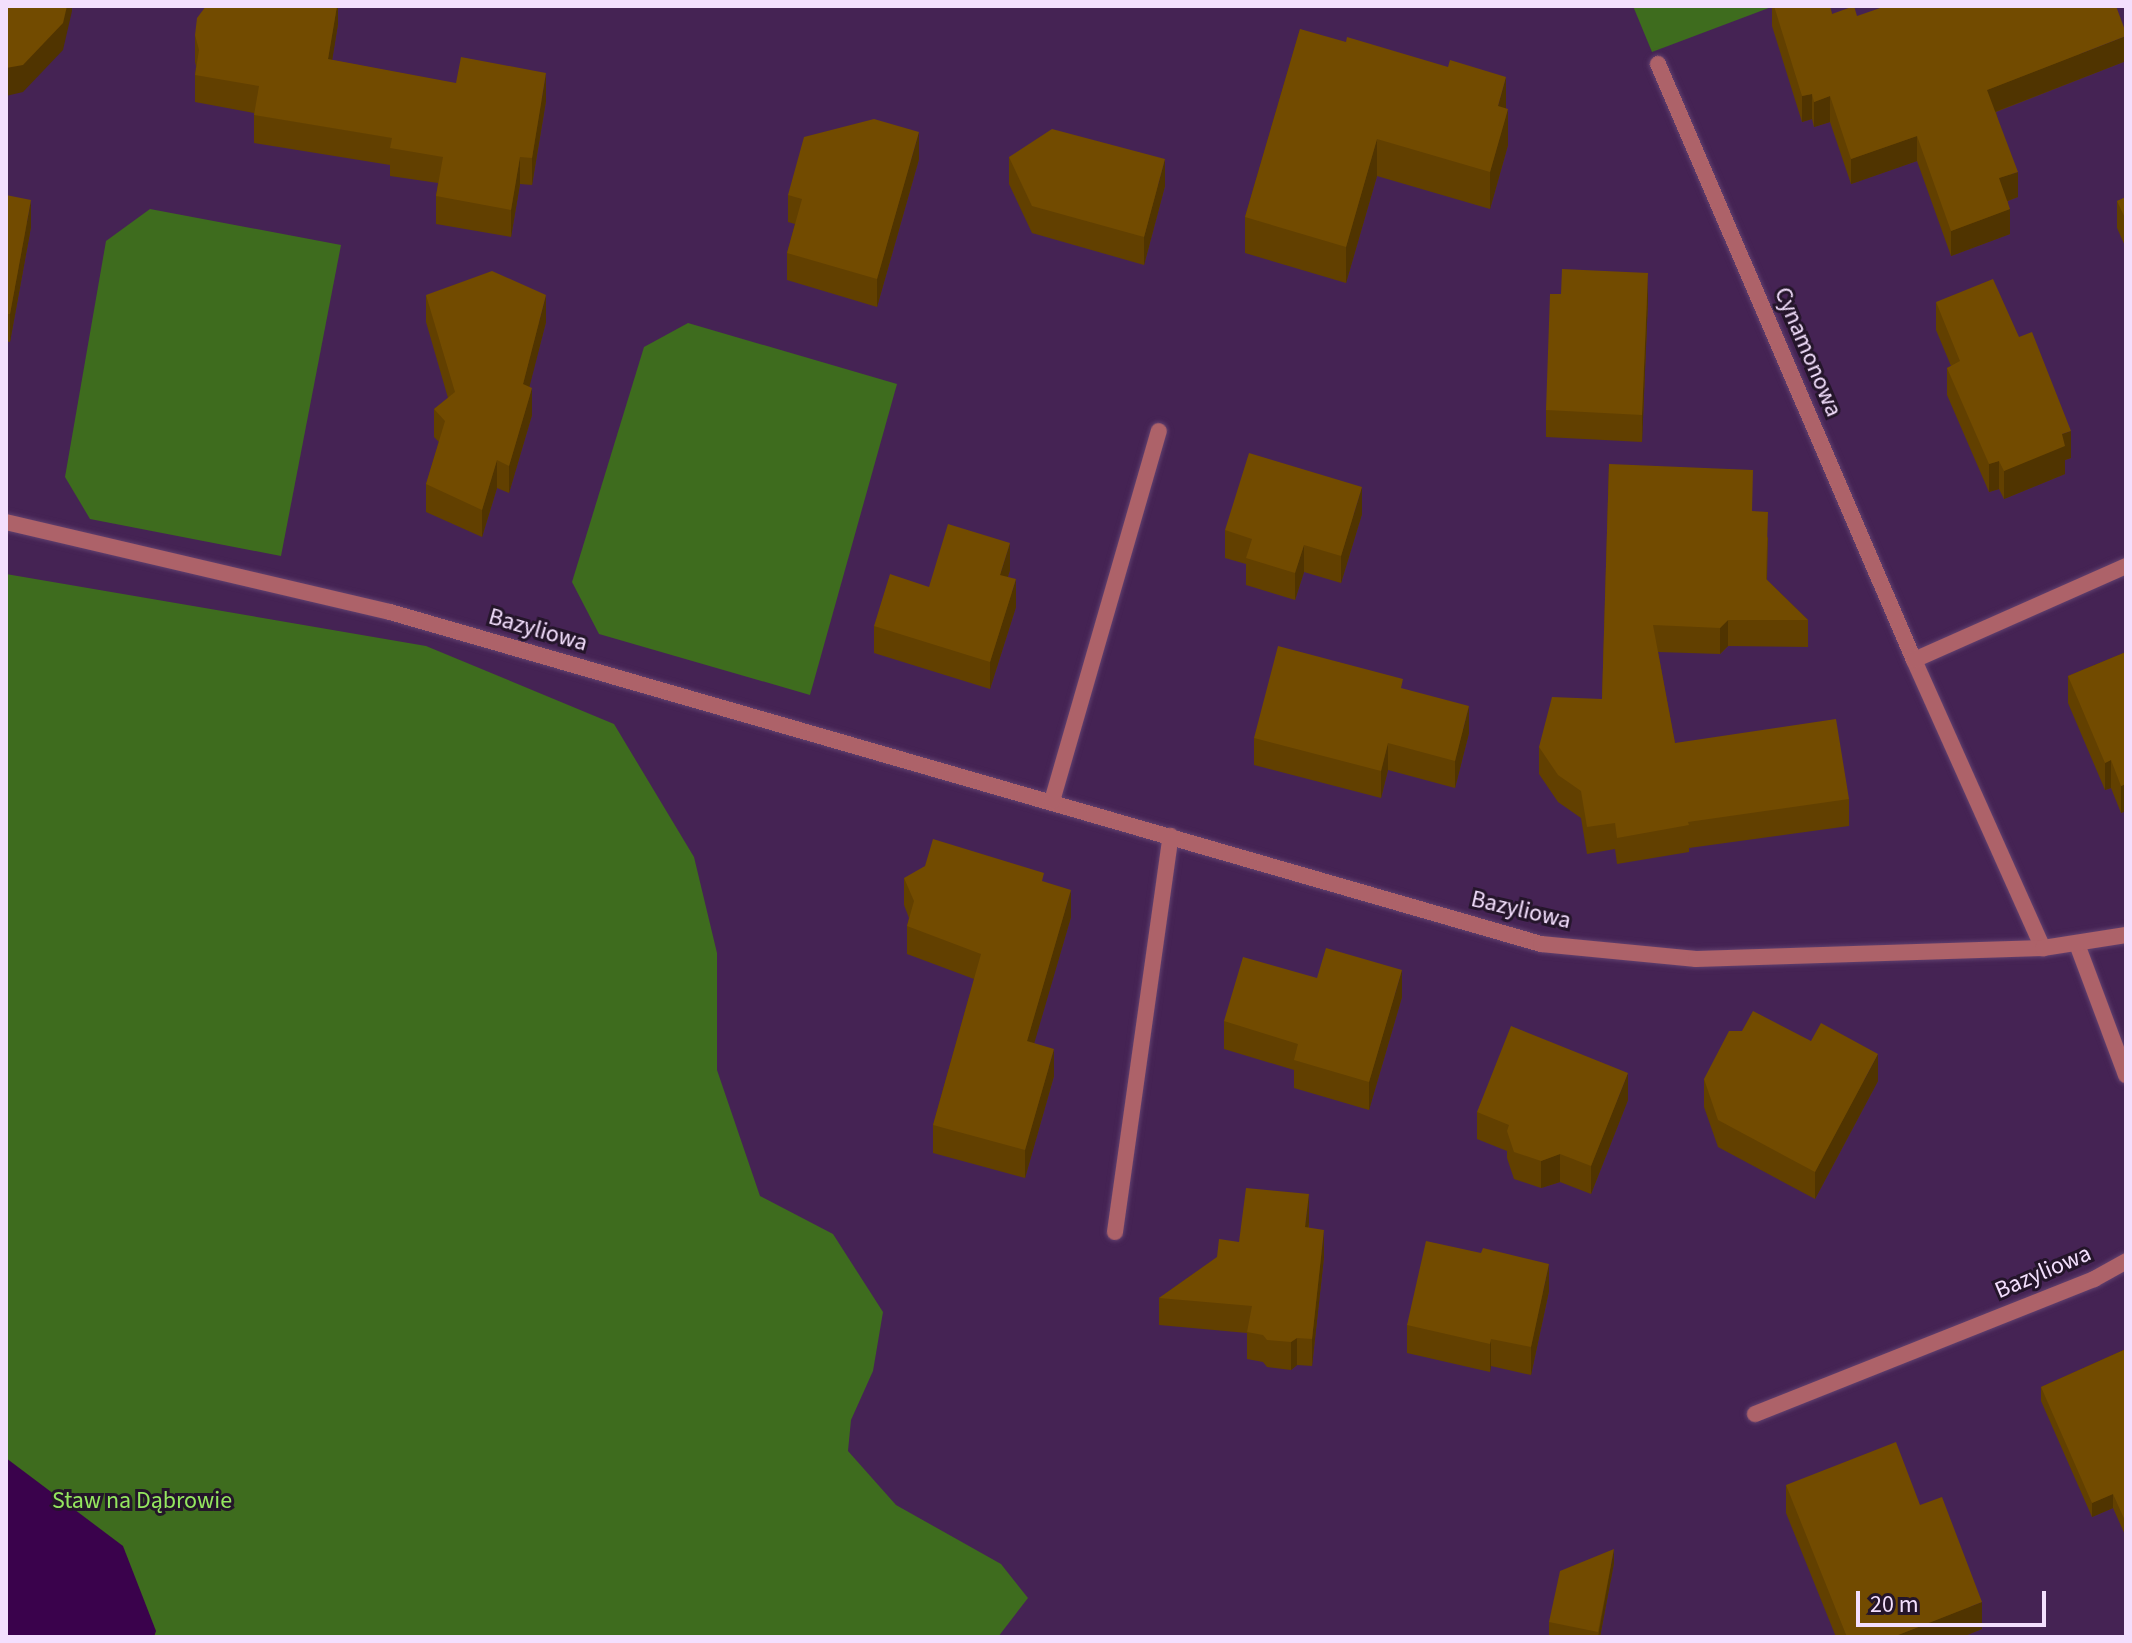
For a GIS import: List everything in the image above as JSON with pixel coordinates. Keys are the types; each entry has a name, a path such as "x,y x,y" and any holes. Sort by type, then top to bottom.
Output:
{"street":[{"name":"Cynamonowa","path":"1658,64 1914,660 2043,948"},
{"path":"1052,801 1159,431"},
{"name":"Bazyliowa","path":"6,522 390,612 1541,944 1696,959 2043,948"},
{"path":"1914,660 2126,566"},
{"path":"1115,1232 1171,836"},
{"path":"2043,948 2126,935"},
{"path":"2077,944 2126,1075"},
{"name":"Bazyliowa","path":"1755,1414 2094,1279 2126,1261"}],"green space":[{"path":"1633,6 1774,6 1652,52"},
{"path":"150,209 341,245 281,556 90,519 65,477 106,241"},
{"path":"688,323 897,384 810,695 599,634 572,582 644,347"},
{"name":"Staw na Dąbrowie","path":"6,574 426,646 614,724 694,857 717,953 717,1070 760,1196 833,1234 883,1312 873,1371 851,1420 848,1451 896,1505 1001,1564 1028,1598 998,1637 6,1637"}],"shaded area":[{"path":"6,1458 123,1546 156,1631 154,1637 6,1637"}],"building":[{"path":"6,6 67,6 63,23 23,65 6,68"},
{"path":"206,6 337,6 328,59 456,83 461,57 546,73 532,158 520,157 511,210 436,196 443,157 390,148 392,138 254,115 259,86 195,75 199,50 195,35 197,18"},
{"path":"1774,6 1830,6 1832,14 1854,6 1857,16 1886,6 2116,6 2126,36 1987,90 2018,172 1999,178 2010,209 1951,231 1917,136 1851,159 1830,96 1814,102 1812,94 1802,96"},
{"path":"1300,29 1346,42 1347,37 1448,67 1450,60 1506,77 1498,106 1508,109 1490,172 1377,139 1346,247 1245,217"},
{"path":"874,119 919,132 877,279 787,253 802,199 788,195 804,137"},
{"path":"1052,129 1165,159 1144,237 1032,206 1009,157"},
{"path":"6,195 31,200 10,314 6,314"},
{"path":"2126,197 2126,220 2117,201"},
{"path":"1562,269 1648,273 1642,415 1546,410 1550,294 1561,294"},
{"path":"492,271 546,295 523,384 532,388 509,466 497,460 482,510 426,484 445,421 434,409 455,392 426,295"},
{"path":"1993,279 2019,337 2032,332 2071,431 2062,434 2065,446 2004,471 1999,461 1989,464 1947,368 1960,361 1936,302"},
{"path":"1249,453 1362,487 1341,556 1304,545 1295,573 1246,558 1252,539 1225,530"},
{"path":"1609,464 1753,470 1752,511 1768,512 1766,579 1808,620 1728,620 1720,628 1653,625 1675,743 1836,719 1849,799 1688,822 1689,825 1617,838 1615,823 1587,827 1581,791 1558,775 1539,747 1552,697 1602,699"},
{"path":"948,524 1010,543 1000,575 1016,579 990,662 874,626 890,574 929,587"},
{"path":"1278,646 1403,679 1401,688 1469,706 1455,761 1388,743 1381,771 1254,738"},
{"path":"2126,652 2126,784 2121,786 2111,760 2105,763 2068,676"},
{"path":"933,839 1044,873 1042,881 1071,890 1027,1041 1054,1049 1025,1150 933,1125 981,954 907,926 914,901 904,878 925,866"},
{"path":"1326,948 1402,970 1369,1082 1294,1060 1298,1044 1224,1021 1243,957 1317,978"},
{"path":"1753,1011 1811,1041 1821,1023 1878,1054 1815,1172 1718,1120 1704,1079 1729,1031 1742,1031"},
{"path":"1511,1026 1628,1073 1591,1166 1560,1154 1541,1161 1514,1152 1507,1131 1509,1125 1477,1112"},
{"path":"1246,1188 1309,1194 1305,1227 1324,1230 1312,1339 1297,1338 1291,1342 1267,1340 1263,1335 1247,1332 1252,1306 1159,1298 1217,1257 1219,1239 1239,1242"},
{"path":"1426,1241 1481,1253 1483,1248 1549,1264 1531,1347 1491,1339 1490,1344 1407,1325"},
{"path":"2126,1349 2126,1523 2113,1494 2092,1503 2041,1387"},
{"path":"1896,1442 1920,1505 1942,1497 1982,1602 1893,1637 1847,1637 1786,1485"},
{"path":"1614,1549 1598,1632 1549,1622 1560,1571"}]}
